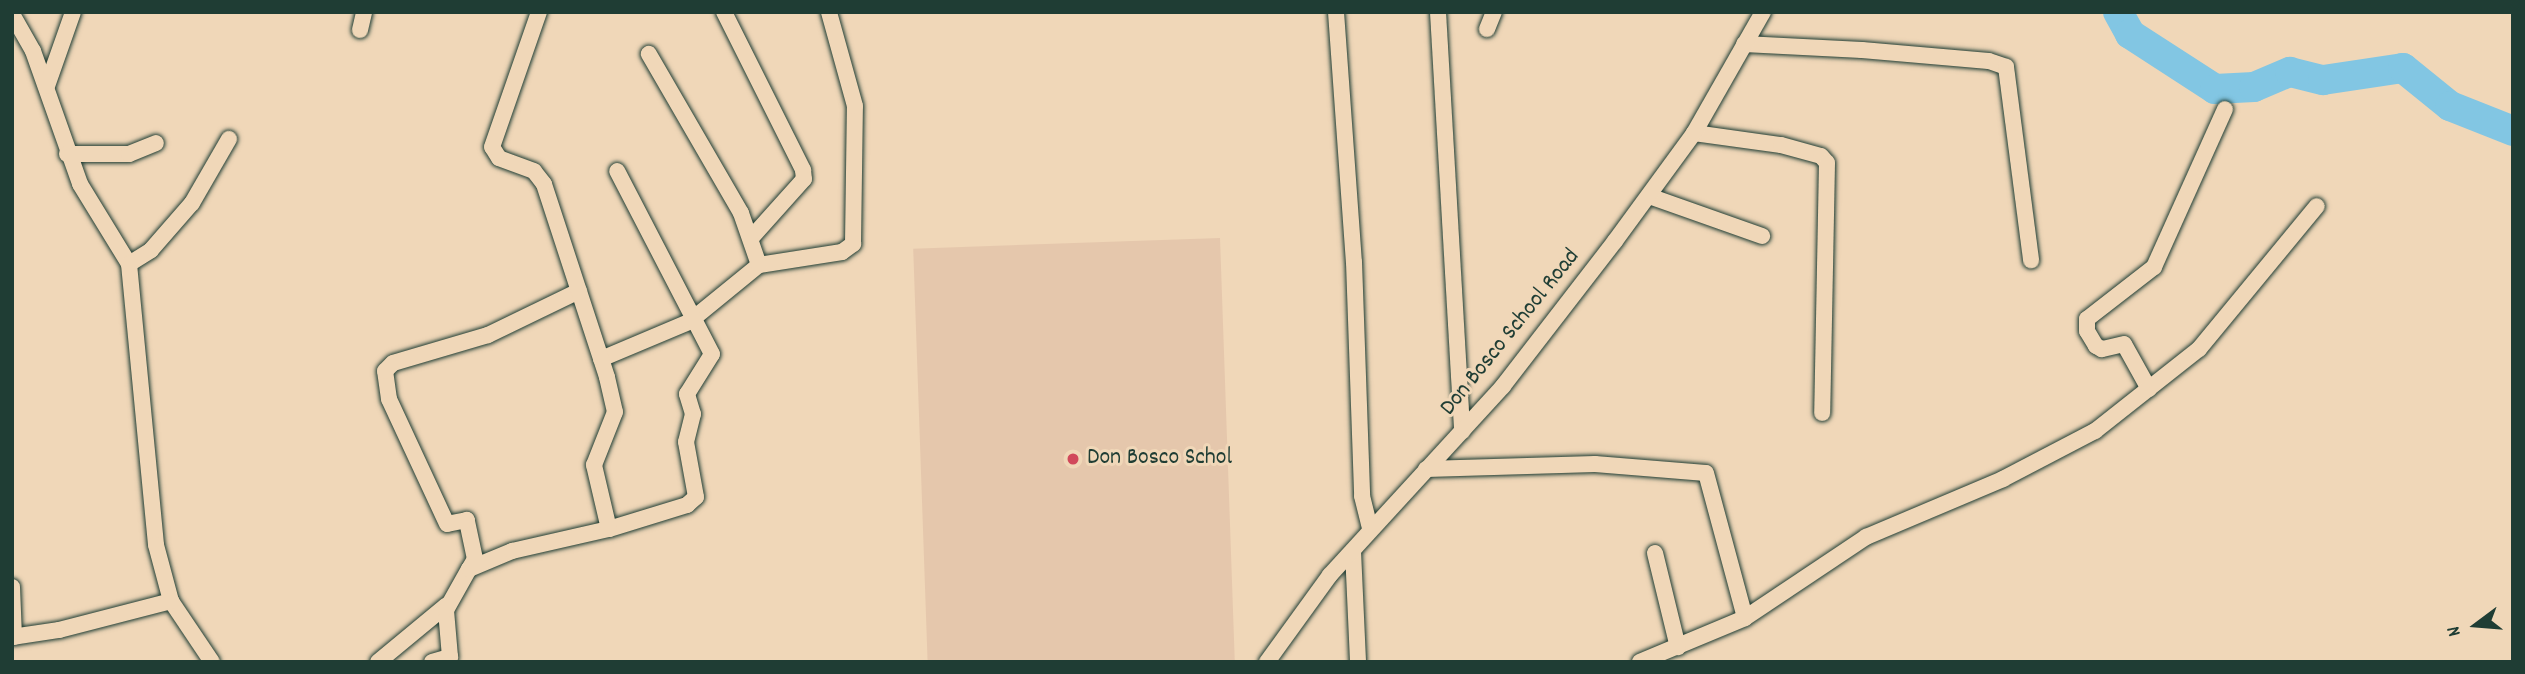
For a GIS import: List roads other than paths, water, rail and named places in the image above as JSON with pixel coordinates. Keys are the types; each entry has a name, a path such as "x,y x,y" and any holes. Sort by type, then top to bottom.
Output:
{"street":[{"path":"47,86 73,12"},
{"path":"360,30 364,12"},
{"path":"539,12 492,147 499,158 534,171 544,184 601,359 615,412 594,465 609,529"},
{"path":"723,12 803,170 804,179 752,237"},
{"path":"601,359 694,317 759,265 842,252 853,244 855,106 829,12"},
{"path":"1336,12 1354,262 1362,496 1370,528"},
{"path":"1438,12 1462,431"},
{"path":"1487,29 1494,12"},
{"name":"Don Bosco School Road","path":"1267,662 1315,594 1370,528 1503,386 1649,196 1694,133 1763,12"},
{"path":"12,14 47,86 67,154 92,206 128,264 148,500 171,601 212,662"},
{"path":"1744,44 1862,50 1989,61 2006,67 2031,260"},
{"path":"649,54 752,237 759,265"},
{"path":"2148,389 2123,344 2102,349 2096,346 2087,331 2087,319 2154,267 2225,109"},
{"path":"1694,133 1781,145 1821,156 1827,163 1822,413"},
{"path":"128,264 151,250 192,203 229,139"},
{"path":"67,154 129,153 156,143"},
{"path":"469,569 512,551 609,529 687,505 696,498 686,442 693,414 687,394 712,354 617,171"},
{"path":"1649,196 1762,236"},
{"path":"1640,662 1745,618 1866,537 2026,467 2095,431 2199,349 2317,206"},
{"path":"378,662 447,605 475,559 467,520 447,524 389,399 385,371 393,363 488,335 579,291"},
{"path":"1426,469 1595,464 1706,473 1745,618"},
{"path":"1353,551 1358,662"},
{"path":"1655,553 1678,647"},
{"path":"12,587 13,637 171,601"},
{"path":"432,662 450,659 447,605"}],"waterway":[{"path":"2118,12 2130,34 2215,89 2254,87 2290,72 2323,80 2403,68 2450,106 2513,131"}],"place":[{"name":"Don Bosco Schol","path":"1073,459"}]}
